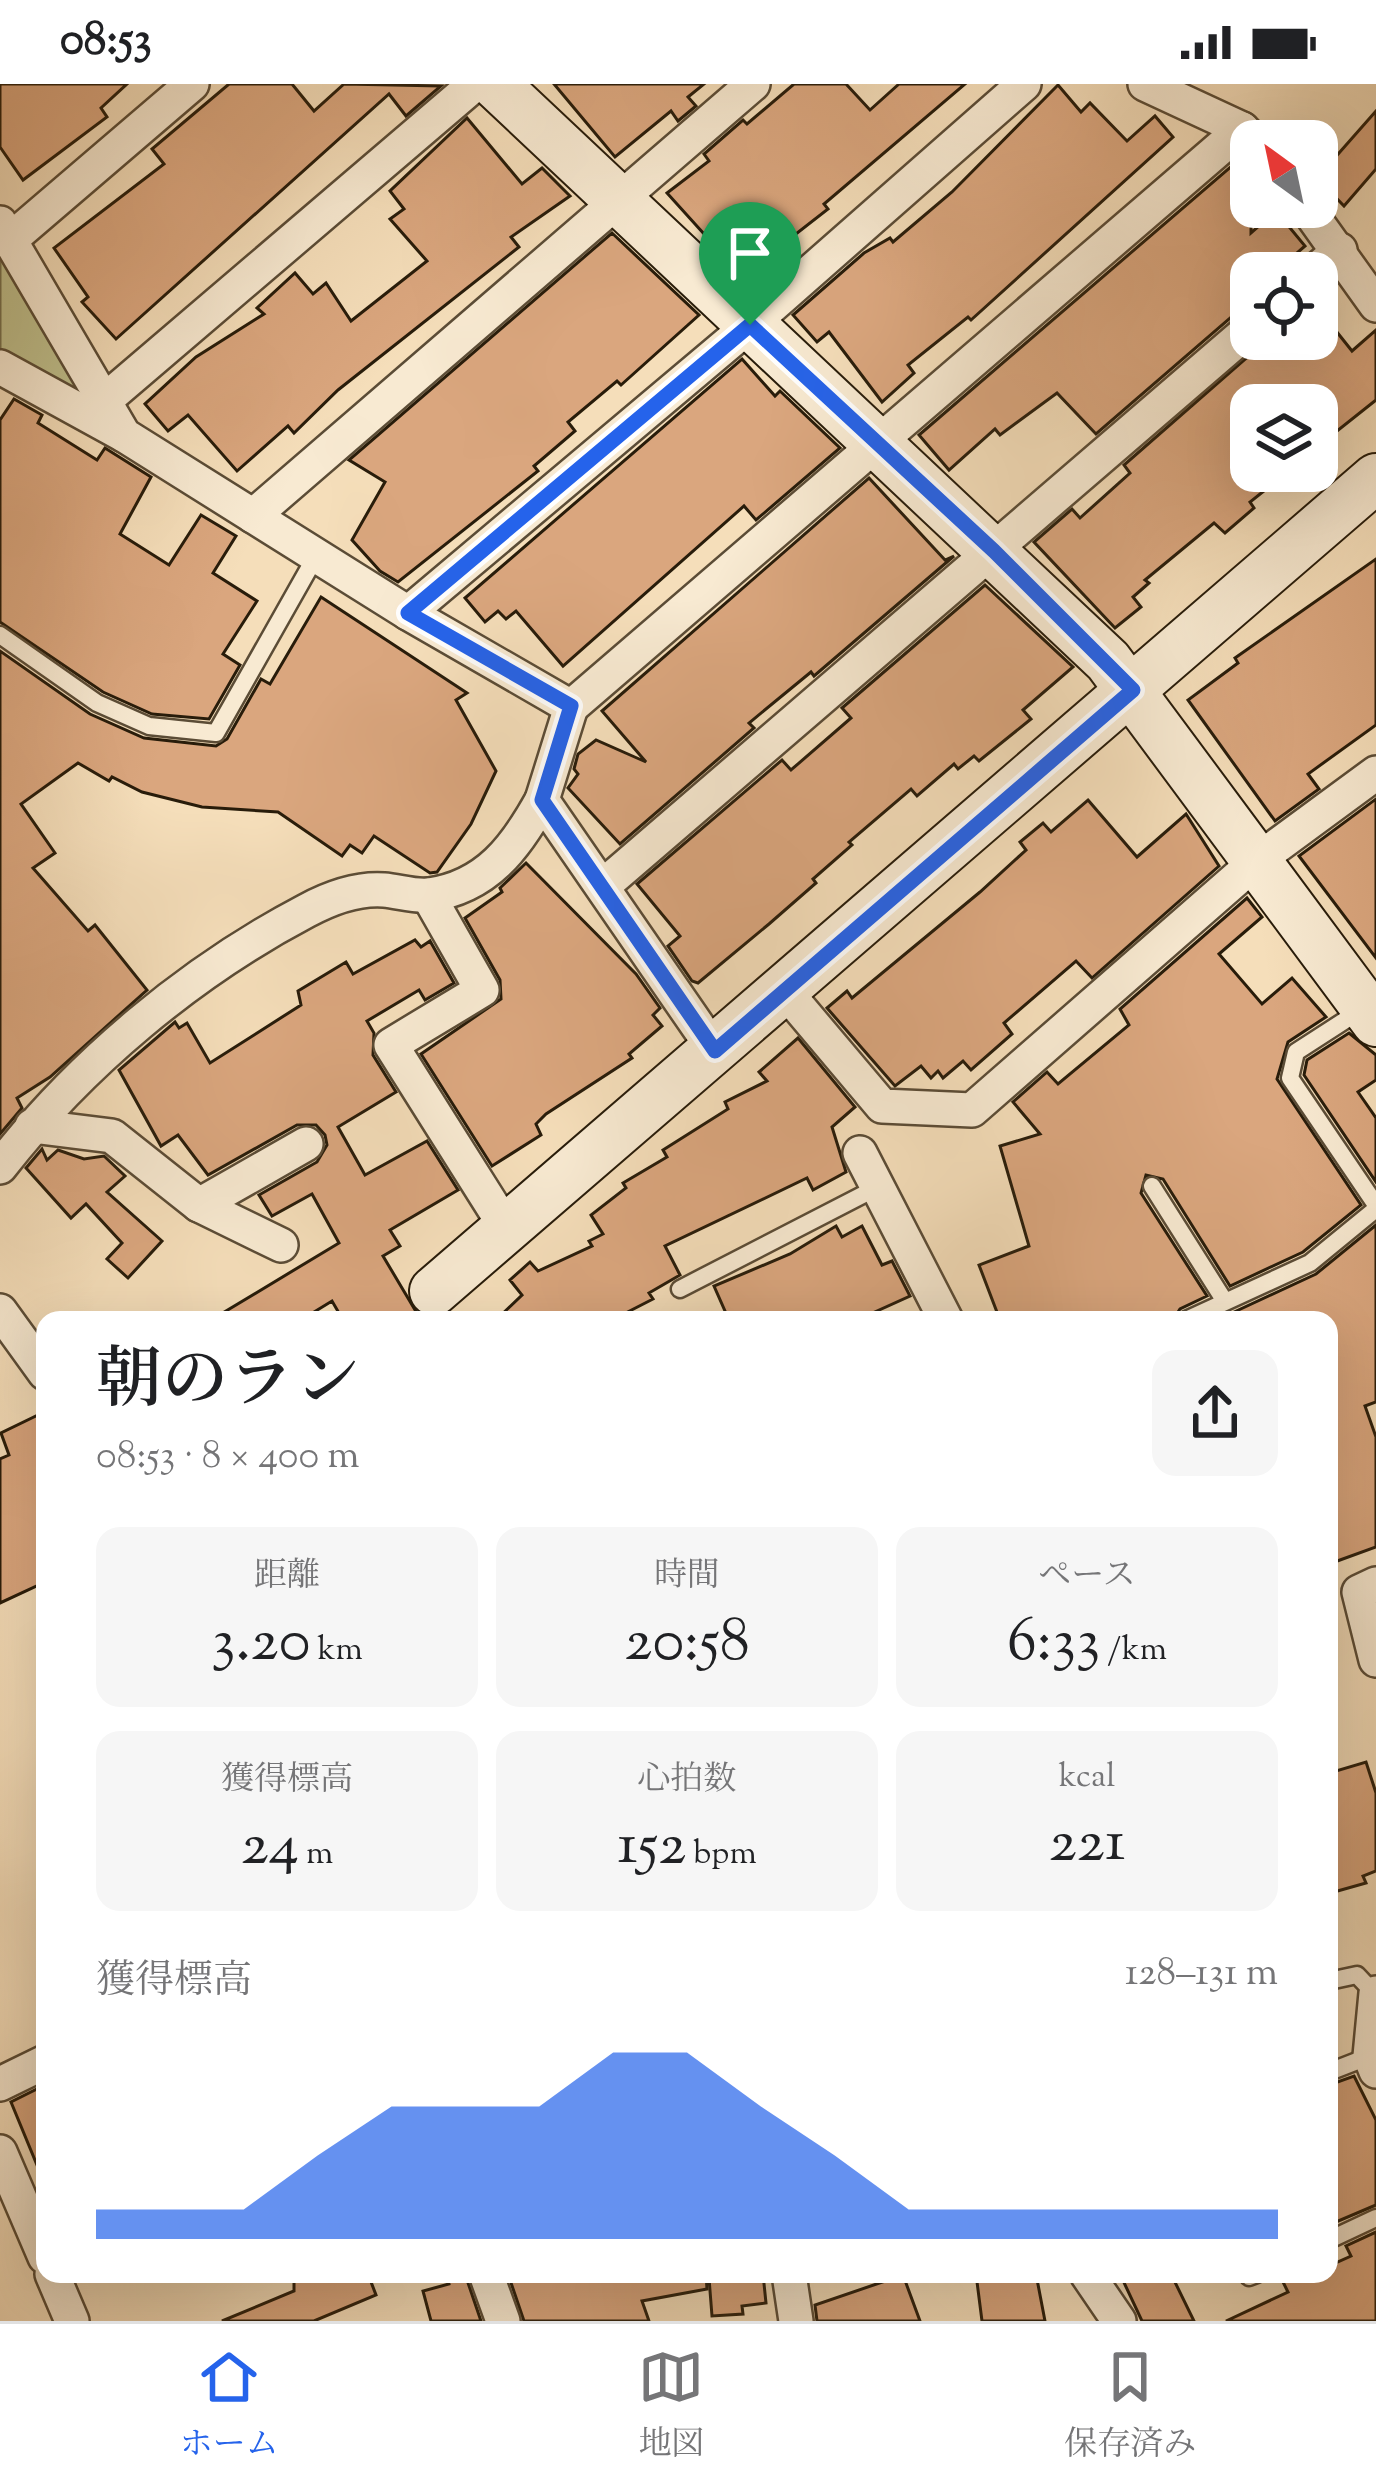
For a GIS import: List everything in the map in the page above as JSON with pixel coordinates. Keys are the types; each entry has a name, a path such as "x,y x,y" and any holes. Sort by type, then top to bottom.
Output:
{"street":[{"path":"124,435 5,231 191,84"},
{"path":"104,401 475,84"},
{"path":"495,84 994,551 1133,690 1369,1002"},
{"path":"254,516 753,84"},
{"path":"408,613 750,325 1024,84"},
{"path":"1144,84 1230,126"},
{"path":"0,1167 51,1101 176,998 307,910 346,893 379,890 428,896 477,879 512,854 542,800 571,706 1230,150"},
{"path":"1323,228 1376,304"},
{"path":"603,886 1230,346"},
{"path":"4,377 124,435 408,613 571,706"},
{"path":"434,1291 1376,478"},
{"path":"785,991 882,1106 972,1110 1258,859 1376,773"},
{"path":"542,800 715,1051"},
{"path":"428,896 482,990 391,1045 506,1229"},
{"path":"32,1126 112,1136 199,1205 281,1245"},
{"path":"199,1205 306,1144"},
{"path":"860,1153 942,1311"},
{"path":"0,1311 36,1361"},
{"path":"1355,1590 1376,1660"},
{"path":"1373,2064 1376,1993"},
{"path":"0,2084 36,2066"},
{"path":"0,2152 36,2237"},
{"path":"55,2283 68,2320"},
{"path":"489,2283 503,2321"},
{"path":"790,2283 796,2321"},
{"path":"1093,2283 1119,2321"}],"lane":[{"path":"0,635 97,703 149,726 217,733 316,556"},
{"path":"1203,1311 1310,1263 1376,1207 1290,1078 1296,1052 1369,1002"},
{"path":"680,1289 879,1186"},
{"path":"1152,1186 1224,1300"},
{"path":"1338,1979 1357,1975 1376,1993"},
{"path":"1338,2070 1373,2064"},
{"path":"1338,2236 1376,2218"}],"green space":[{"path":"0,244 99,413 0,351"}],"building":[{"path":"0,84 127,84 101,108 107,117 23,180 0,147"},
{"path":"229,84 292,84 314,111 344,84 441,86 406,116 389,94 116,339 82,302 88,297 54,248 164,164 152,149"},
{"path":"554,84 704,84 688,97 696,106 678,121 671,111 615,157"},
{"path":"794,84 846,84 870,110 899,84 965,84 824,204 828,209 742,276 667,193 709,161 704,154 743,120 747,124"},
{"path":"1058,85 1081,112 1090,103 1127,141 1155,116 1173,137 971,320 968,317 908,365 914,373 882,402 829,332 817,342 793,315 864,253 890,238 893,242 952,192"},
{"path":"1376,111 1376,169 1344,206 1338,200 1338,154"},
{"path":"467,118 522,184 542,168 570,196 511,237 519,247 338,390 294,433 288,426 237,471 188,415 168,431 145,404 196,357 264,314 257,308 295,273 313,294 326,283 351,321 427,261 390,219 404,209 390,191"},
{"path":"1230,167 1230,228 1251,228 1251,233 1257,228 1290,228 1305,246 1298,252 1230,252 1230,318 1096,434 1057,393 1000,435 995,429 949,470 919,435"},
{"path":"612,233 699,315 621,385 617,381 568,422 575,431 534,466 538,471 398,582 380,571 352,540 385,482 349,460"},
{"path":"1376,330 1376,400 1338,430 1338,384 1230,384 1230,492 1263,492 1250,502 1254,508 1225,533 1214,523 1145,580 1149,583 1133,597 1141,607 1115,628 1034,542 1072,509 1080,518 1130,473 1124,465 1244,360 1338,360 1338,333 1352,351"},
{"path":"742,359 775,396 780,391 840,448 756,520 744,506 563,666 516,611 506,619 498,611 485,622 465,598"},
{"path":"14,399 42,415 38,423 97,460 105,448 151,477 120,534 169,565 201,515 236,536 213,573 257,601 223,654 240,665 209,719 152,714 103,692 0,622 0,420"},
{"path":"869,478 945,560 954,556 814,676 811,672 749,723 754,728 620,844 568,788 578,774 574,769 578,754 596,740 646,762 602,711"},
{"path":"1376,559 1376,725 1308,774 1319,789 1275,821 1188,700 1238,663 1235,658"},
{"path":"985,585 1073,667 1023,710 1031,719 979,761 974,756 958,769 954,764 917,796 911,789 849,842 852,845 813,879 816,883 698,983 692,981 668,946 680,936 637,884 782,760 791,770 851,718 842,708"},
{"path":"321,597 467,693 456,700 496,771 471,824 437,872 430,873 374,836 362,853 350,845 342,856 278,812 202,807 142,792 112,777 109,781 78,763 21,804 55,853 33,868 88,931 95,925 147,990 50,1077 17,1098 22,1108 0,1134 0,651 90,714 144,738 216,746 227,739 261,679 270,684"},
{"path":"1376,799 1376,958 1299,856"},
{"path":"1088,800 1137,857 1186,814 1219,866 1092,978 1076,961 1004,1023 1012,1034 971,1070 963,1061 943,1078 938,1071 931,1078 921,1066 895,1086 827,1008 847,991 852,998 980,892 1026,850 1020,842 1043,823 1051,832"},
{"path":"526,863 636,974 660,1008 653,1015 662,1026 629,1054 632,1058 546,1114 536,1124 541,1135 492,1166 421,1054 501,999 500,980 465,918 502,892 500,888"},
{"path":"1247,898 1262,917 1219,954 1262,1004 1292,978 1326,1017 1288,1042 1277,1079 1361,1205 1303,1252 1230,1286 1163,1179 1146,1175 1141,1193 1207,1296 1179,1311 997,1311 979,1265 1029,1246 1000,1146 1040,1134 1013,1102 1047,1072 1058,1084 1129,1025 1120,1009"},
{"path":"415,940 421,947 430,941 454,983 425,1000 419,990 367,1021 374,1033 373,1055 396,1092 338,1127 365,1175 427,1141 458,1190 390,1230 400,1246 383,1256 416,1311 338,1311 332,1301 316,1311 226,1311 339,1243 312,1194 272,1216 259,1195 317,1162 327,1145 325,1135 316,1125 297,1125 208,1175 178,1135 161,1146 119,1070 175,1022 179,1028 187,1023 210,1063 301,1005 298,991 346,962 353,974"},
{"path":"1349,1033 1376,1055 1376,1080 1358,1092 1376,1118 1376,1182 1304,1075 1307,1060"},
{"path":"798,1038 855,1107 832,1127 846,1172 813,1190 807,1178 665,1246 680,1275 649,1293 653,1299 630,1311 505,1311 522,1295 510,1280 530,1262 538,1271 592,1246 589,1241 603,1234 591,1215 626,1188 623,1183 667,1157 663,1150 728,1109 725,1102 767,1081 759,1072"},
{"path":"42,1149 47,1160 58,1150 84,1159 104,1156 125,1176 107,1192 162,1241 128,1278 107,1259 122,1243 86,1204 71,1218 26,1168"},
{"path":"1376,1225 1376,1402 1365,1406 1376,1437 1376,1547 1338,1561 1338,1311 1236,1311 1316,1274"},
{"path":"836,1226 842,1237 862,1226 882,1265 892,1261 910,1296 877,1311 725,1311 714,1286 790,1254"},
{"path":"36,1416 36,1586 0,1603 0,1459 9,1455 1,1433"},
{"path":"1366,1762 1376,1793 1376,1871 1363,1876 1366,1883 1338,1891 1338,1770"},
{"path":"1354,2076 1376,2120 1376,2205 1338,2221 1338,2082"},
{"path":"36,2090 36,2163 11,2102"},
{"path":"1376,2232 1376,2321 1226,2321 1288,2292 1284,2283 1338,2283 1338,2262 1351,2256 1346,2246"},
{"path":"294,2283 371,2283 376,2295 314,2321 222,2321 294,2291"},
{"path":"468,2283 481,2321 431,2321 423,2291"},
{"path":"511,2283 707,2283 707,2289 642,2301 649,2321 524,2321"},
{"path":"709,2283 764,2283 766,2303 742,2306 743,2314 712,2316"},
{"path":"880,2283 906,2283 920,2321 817,2321 815,2305"},
{"path":"977,2283 1038,2283 1045,2321 982,2321"},
{"path":"1124,2283 1175,2283 1194,2321 1142,2321"}],"route":[{"path":"750,325 994,551 1133,690 715,1051 542,800 571,706 408,613 750,325"}]}
